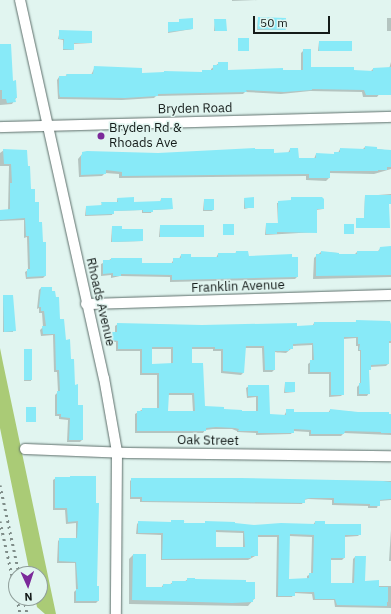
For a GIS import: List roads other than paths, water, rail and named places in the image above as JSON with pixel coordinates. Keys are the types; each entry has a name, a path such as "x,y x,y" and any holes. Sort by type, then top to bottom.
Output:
{"street":[{"name":"Rhoads Avenue","path":"20,0 86,304 104,378 117,452 116,614"},
{"name":"Bryden Road","path":"0,127 391,117"},
{"name":"Franklin Avenue","path":"86,304 391,295"},
{"name":"Oak Street","path":"26,449 117,452 391,456"}],"railway":[{"path":"0,485 17,566"},
{"path":"0,521 10,566"},
{"path":"18,606 20,614"},
{"path":"26,606 27,614"}],"place":[{"name":"Bryden Rd & Rhoads Ave","path":"101,136"}]}
